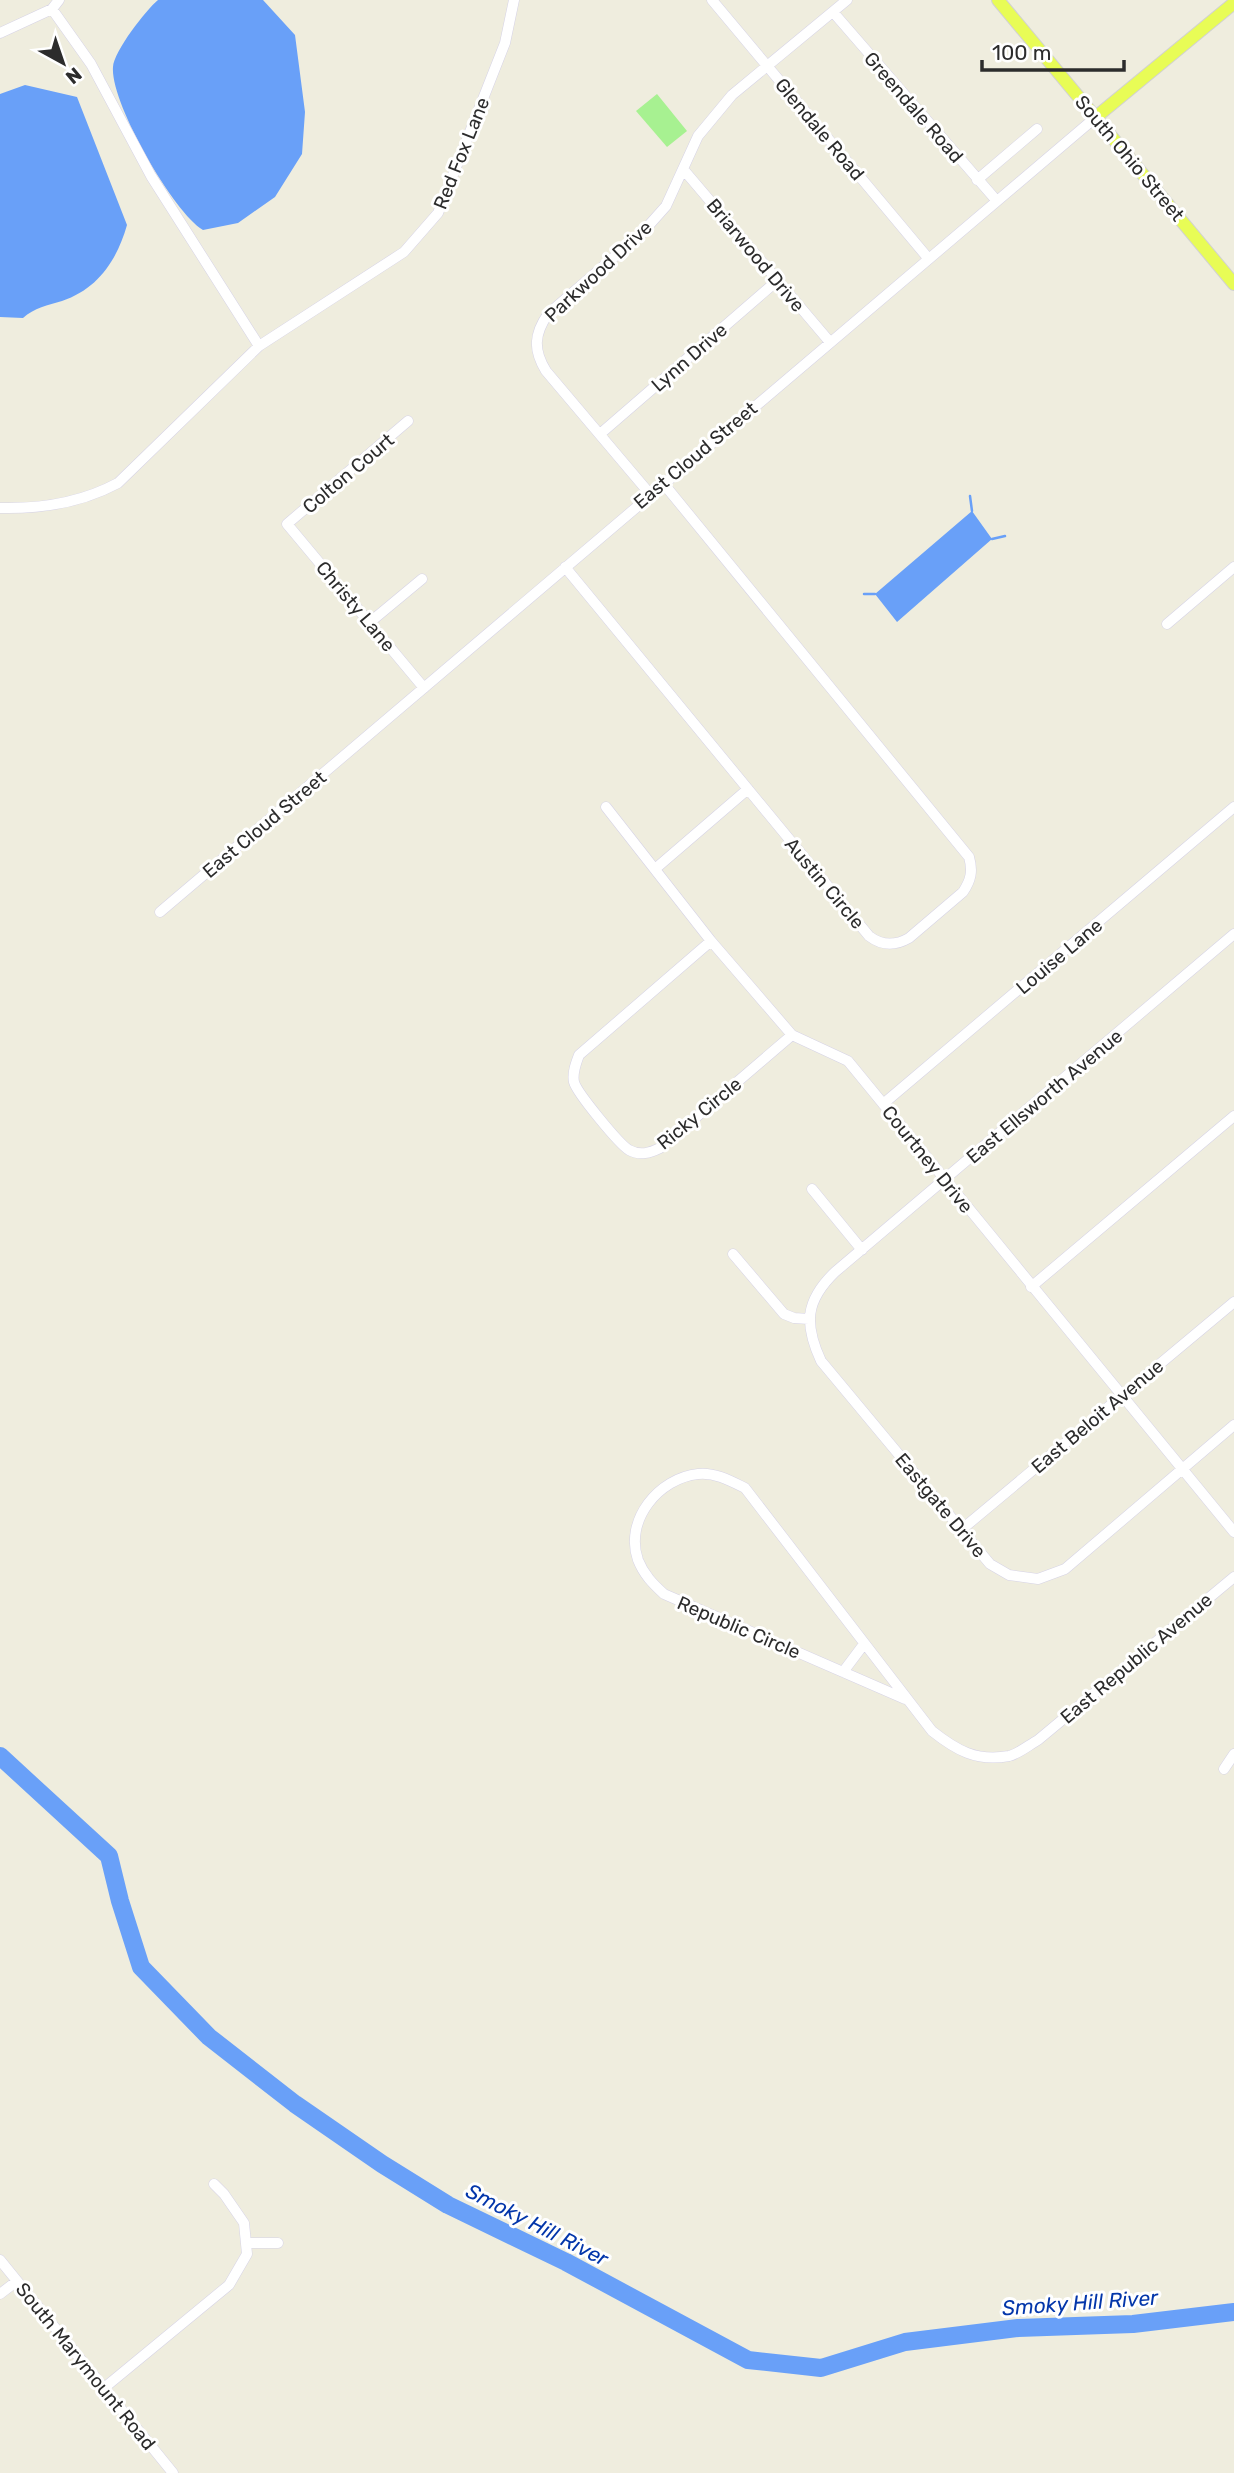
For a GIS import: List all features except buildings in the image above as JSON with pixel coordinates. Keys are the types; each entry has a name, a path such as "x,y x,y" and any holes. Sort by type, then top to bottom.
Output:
{"main road":[{"name":"South Ohio Street","path":"998,0 1234,284"},
{"name":"East Cloud Street","path":"1096,117 1234,3"}],"street":[{"path":"0,33 52,9 59,0"},
{"name":"Red Fox Lane","path":"0,508 30,509 64,503 95,495 118,483 259,346 404,252 438,213 505,43 514,0"},
{"name":"Glendale Road","path":"712,0 928,258"},
{"name":"Parkwood Drive","path":"650,494 546,371 537,355 537,335 548,314 642,233 666,206 698,136 732,96 847,0"},
{"path":"52,9 92,64 150,176 259,346"},
{"name":"Greendale Road","path":"832,12 996,200"},
{"name":"East Cloud Street","path":"160,912 829,341 1096,117"},
{"path":"977,180 1037,129"},
{"name":"Briarwood Drive","path":"683,169 829,341"},
{"name":"Lynn Drive","path":"600,434 778,280"},
{"name":"Colton Court","path":"287,524 408,421"},
{"name":"Austin Circle","path":"565,567 869,936 877,942 899,944 909,938 963,891 969,883 971,864 962,848 663,482"},
{"name":"Christy Lane","path":"287,524 424,688"},
{"path":"1167,624 1234,567"},
{"path":"369,622 422,579"},
{"path":"655,869 748,789"},
{"name":"Courtney Drive","path":"606,807 711,941 792,1035 848,1061 1234,1532"},
{"name":"Louise Lane","path":"883,1104 1234,807"},
{"name":"East Ellsworth Avenue","path":"809,1319 822,1285 1234,934"},
{"name":"Ricky Circle","path":"711,941 579,1055 574,1068 574,1082 581,1095 621,1143 638,1153 648,1154 660,1149 792,1035"},
{"path":"1031,1287 1234,1116"},
{"path":"812,1189 862,1250"},
{"path":"733,1254 784,1314 809,1319"},
{"name":"East Beloit Avenue","path":"961,1530 1234,1302"},
{"name":"Eastgate Drive","path":"809,1319 811,1340 821,1361 990,1564 1009,1575 1038,1579 1065,1569 1234,1425"},
{"name":"Republic Circle","path":"905,1699 664,1594 648,1579 638,1558 635,1533 641,1513 656,1493 677,1479 700,1474 725,1478 745,1488 905,1699 932,1731 953,1748 979,1756 1011,1756 1038,1740"},
{"name":"East Republic Avenue","path":"1038,1740 1234,1577"},
{"path":"843,1672 864,1644"},
{"path":"1224,1769 1234,1754"},
{"path":"104,2388 229,2285 247,2254 244,2223 225,2194 214,2184"},
{"path":"248,2243 278,2243"},
{"name":"South Marymount Road","path":"0,2260 173,2473"},
{"path":"0,2294 17,2281"}],"green space":[{"path":"657,94 687,131 667,147 636,111"}],"water":[{"path":"158,0 263,0 295,35 305,112 302,154 275,197 238,223 203,230 190,219 146,155 122,105 115,83 115,60 131,31"},
{"path":"25,85 77,97 127,225 112,261 86,289 75,296 36,309 23,318 0,317 0,94"},
{"path":"972,511 992,539 897,622 875,594"}],"waterway":[{"path":"970,496 972,511"},
{"path":"992,539 1005,536"},
{"path":"864,594 875,594"},
{"name":"Smoky Hill River","path":"0,1756 109,1856 141,1967 209,2037 295,2104 382,2164 448,2205 566,2262 748,2360 821,2368 905,2342 1018,2328 1133,2324 1234,2312"}]}
